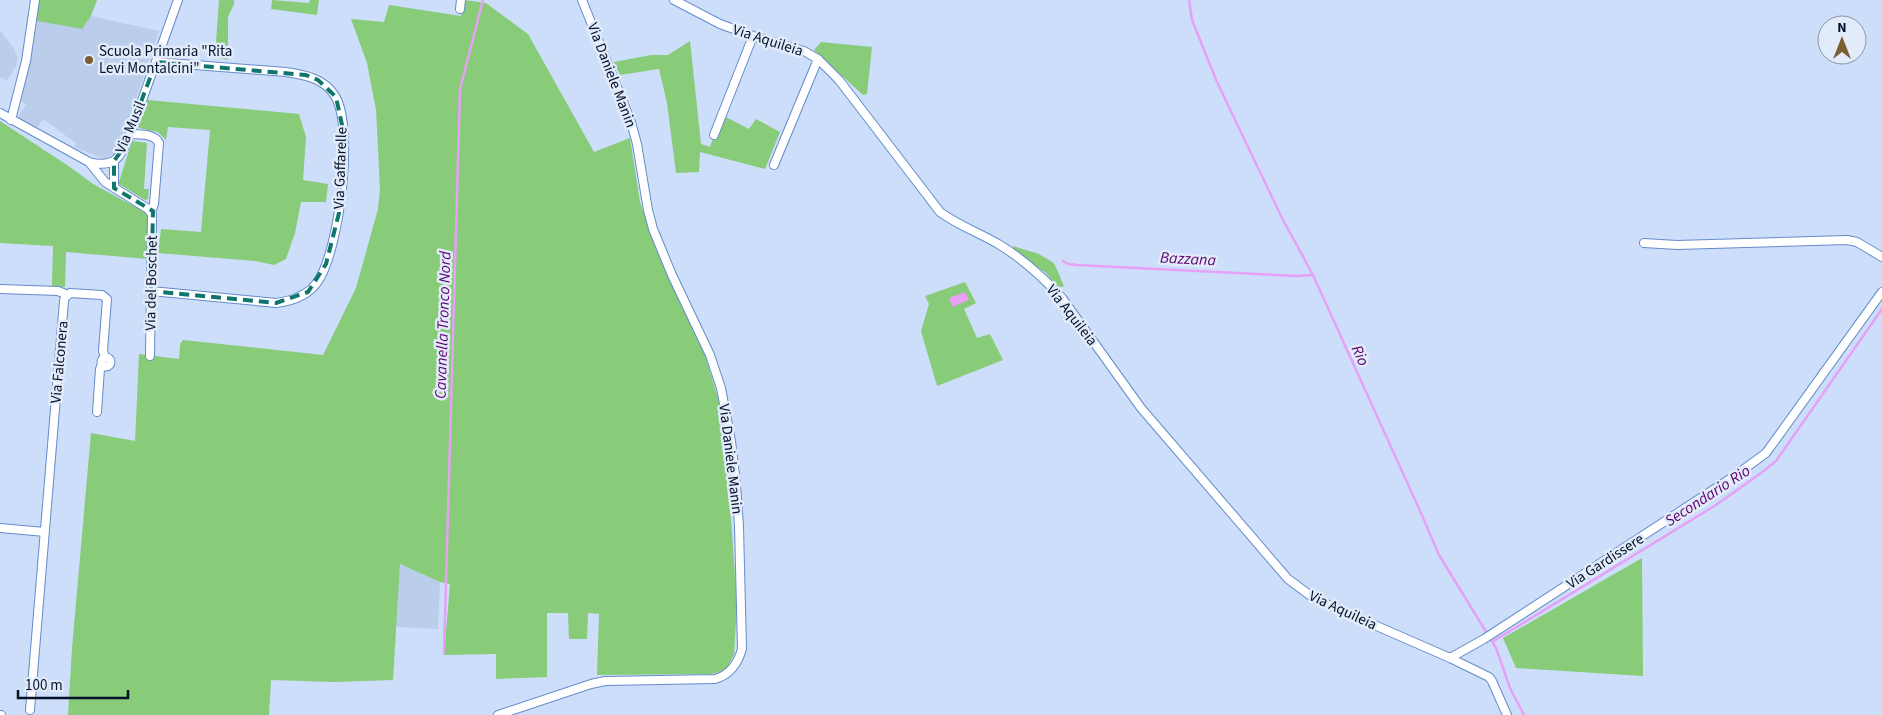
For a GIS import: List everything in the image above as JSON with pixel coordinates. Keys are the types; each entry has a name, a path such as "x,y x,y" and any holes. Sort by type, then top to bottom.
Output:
{"street":[{"path":"11,120 26,61 35,0"},
{"name":"Via Musil","path":"0,113 89,162 102,165 114,161 120,155 130,134 178,0"},
{"path":"460,9 461,0"},
{"name":"Via Daniele Manin","path":"498,715 591,684 606,681 720,678 735,666 742,649 736,484 731,441 721,388 710,355 668,266 654,229 648,210 637,144 631,122 582,0"},
{"name":"Via Aquileia","path":"674,0 720,24 752,36 804,51 818,59 840,80 940,212 954,222 999,244 1047,281 1062,298 1141,408 1288,579 1315,599 1450,658 1488,677 1492,681 1507,715"},
{"path":"714,134 752,36"},
{"path":"774,165 818,59"},
{"name":"Via Gaffarelle","path":"151,291 276,303 290,300 308,292 318,282 323,273 333,240 339,213 343,165 341,112 336,97 318,80 306,75 286,72 156,62"},
{"name":"Via del Boschet","path":"130,134 151,136 156,138 159,144 154,204 151,212 150,356"},
{"path":"114,161 114,188"},
{"path":"89,162 105,182 151,212"},
{"path":"1644,243 1677,245 1847,240 1857,242 1882,256"},
{"path":"0,289 58,291 68,295 74,292 106,297 104,361 100,369 97,412"},
{"name":"Via Gardissere","path":"1450,658 1484,639 1736,475 1766,453 1882,292"},
{"name":"Via Falconera","path":"30,710 64,301 68,295"},
{"path":"0,528 45,532"}],"highlighted area":[{"path":"156,62 306,75 318,80 336,97 342,125 339,213 326,264 308,292 276,303 151,291 153,211 114,188 114,161 124,147"}],"shaded area":[{"name":"Scuola Primaria \"Rita Levi Montalcini\"","path":"91,16 159,31 118,151 105,159 74,147 76,143 43,119 37,128 17,118 27,104 21,102 37,21 82,29"},
{"path":"0,30 13,47 18,58 16,66 7,81 0,77"},
{"path":"965,292 969,300 952,307 949,298"},
{"path":"400,564 440,582 438,629 396,627"}],"green space":[{"path":"39,0 97,0 91,16 82,29 37,21"},
{"path":"219,0 234,0 228,17 228,60 215,57"},
{"path":"272,0 309,3 310,0 319,0 317,15 271,9"},
{"path":"464,0 486,3 528,34 594,152 630,138 640,202 653,237 702,345 724,418 737,605 734,655 726,670 712,674 597,675 599,614 588,613 587,639 569,639 568,613 547,613 547,677 496,679 496,654 444,655 450,584 440,582 400,564 393,680 335,682 271,680 269,715 68,715 91,433 135,441 139,354 179,359 180,344 183,340 323,355 356,288 378,209 380,189 376,110 367,63 351,19 384,22 389,5 461,16"},
{"path":"690,41 701,144 710,147 722,115 749,129 756,119 780,132 765,169 700,152 699,172 676,173 667,103 659,69 620,75 614,62 651,55 668,55"},
{"path":"821,42 872,47 867,94 863,95 814,50"},
{"path":"148,100 299,114 306,137 303,180 328,184 326,202 301,202 295,233 286,259 274,265 255,261 158,253 161,229 201,232 210,130 168,127 166,140 158,132 139,128 138,126"},
{"path":"0,121 93,184 143,211 149,217 148,259 66,252 65,287 52,286 53,246 0,243"},
{"path":"132,141 147,143 144,189 149,189 148,199 145,200 119,184"},
{"path":"1013,246 1039,254 1054,263 1064,286 1058,288 1046,273 1014,250"},
{"path":"965,282 976,303 964,309 977,338 990,334 1003,360 937,386 921,331 929,304 925,296"},
{"path":"1642,558 1643,676 1516,668 1503,638"}],"waterway":[{"name":"Cavanella Tronco Nord","path":"444,653 460,89 483,0"},
{"name":"Rio","path":"1189,0 1192,20 1217,82 1282,218 1313,275 1439,555 1496,648 1510,688 1524,715"},
{"name":"Bazzana","path":"1063,261 1068,264 1077,265 1296,276 1313,275"},
{"name":"Secondario Rio","path":"1492,642 1716,505 1776,461 1882,309"}],"place":[{"name":"Scuola Primaria \"Rita Levi Montalcini\"","path":"89,60"}]}
